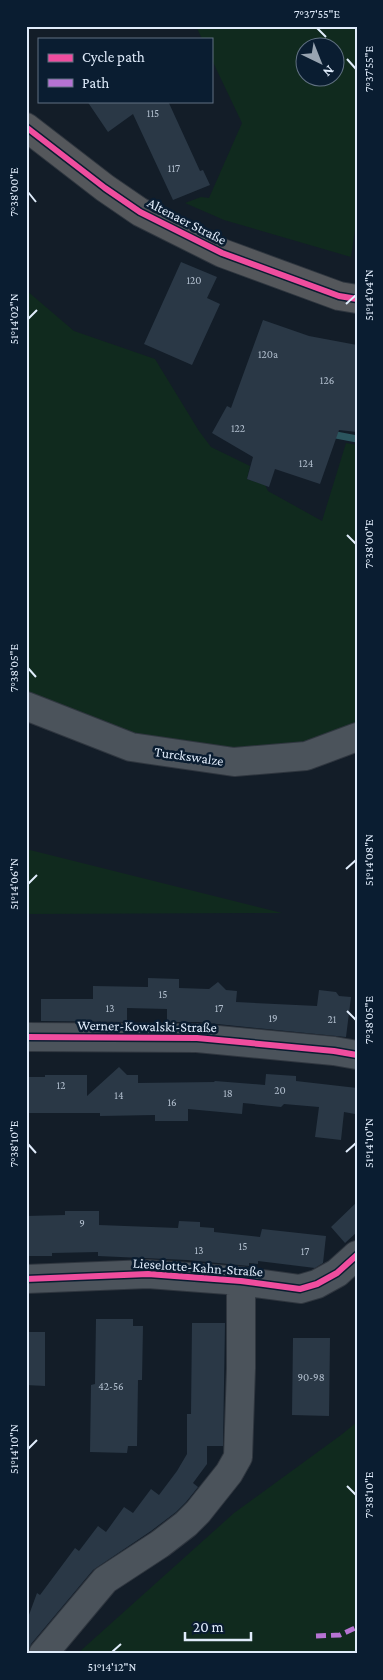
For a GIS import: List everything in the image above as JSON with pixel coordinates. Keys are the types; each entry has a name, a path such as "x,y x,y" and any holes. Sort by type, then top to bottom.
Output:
{"main road":[{"name":"Altenaer Straße","path":"26,127 97,183 140,212 222,253 339,296 357,300"}],"street":[{"name":"Turckswalze","path":"26,706 131,747 234,762 306,756 357,737"},
{"name":"Werner-Kowalski-Straße","path":"26,1037 197,1038 334,1051 357,1055"},
{"name":"Lieselotte-Kahn-Straße","path":"26,1278 148,1274 241,1281 300,1289 317,1284 338,1273 357,1255"},
{"path":"43,1654 105,1580 160,1544 198,1512 229,1473 238,1458 241,1281"}],"green space":[{"path":"196,26 357,26 357,216 351,257 224,220 185,203 201,197 209,198 242,123 212,60 212,38 202,38"},
{"path":"26,290 74,331 155,359 199,431 211,447 250,466 247,479 265,485 268,491 322,521 346,443 357,445 357,743 232,767 26,712"},
{"path":"26,849 282,913 26,914"},
{"path":"357,1422 357,1654 77,1654 234,1513"}],"building":[{"path":"88,102 168,102 200,171 203,170 210,185 173,200 133,114 108,132"},
{"path":"181,262 217,277 207,298 220,304 192,365 144,344"},
{"path":"263,320 309,336 357,345 357,432 339,430 320,484 275,469 269,487 247,479 253,457 212,433 227,406 231,408"},
{"path":"148,978 179,979 179,988 209,989 218,982 226,990 237,991 236,1002 317,1006 319,990 336,992 339,996 351,997 346,1037 198,1022 167,1022 167,1009 127,1008 127,1022 41,1021 41,999 93,999 93,986 148,987"},
{"path":"119,1067 127,1075 138,1075 138,1083 215,1081 265,1085 266,1074 296,1076 296,1081 357,1088 355,1114 344,1112 341,1140 315,1137 319,1107 284,1104 281,1107 243,1103 242,1114 188,1109 188,1121 155,1121 155,1115 100,1116 100,1113 27,1113 26,1077 87,1075 87,1096"},
{"path":"357,1202 357,1232 345,1243 331,1227"},
{"path":"65,1211 99,1211 99,1225 178,1228 179,1221 200,1222 200,1227 214,1228 214,1232 260,1237 262,1229 326,1236 323,1263 315,1268 258,1261 258,1264 249,1263 249,1266 187,1260 98,1256 98,1252 52,1253 52,1256 26,1256 26,1216 65,1215"},
{"path":"96,1319 133,1319 133,1326 143,1326 142,1380 138,1380 137,1446 128,1446 127,1453 90,1452 91,1385 95,1384"},
{"path":"192,1323 225,1323 223,1446 207,1446 207,1464 193,1483 198,1487 186,1502 151,1531 93,1570 31,1644 28,1654 26,1654 26,1623 37,1593 40,1595 75,1548 79,1551 98,1526 106,1532 124,1507 133,1513 151,1489 159,1495 187,1454 187,1414 191,1414"},
{"path":"26,1332 45,1332 45,1386 26,1385"},
{"path":"293,1338 330,1338 329,1416 292,1415"}],"waterway":[{"path":"336,435 357,439"}],"marked path":[{"path":"316,1636 340,1635 357,1627"}],"cycle path":[{"path":"26,127 105,188 140,212 222,253 339,296 357,299"},
{"path":"26,1037 197,1038 334,1051 357,1055"},
{"path":"26,1279 148,1274 241,1281 300,1289 317,1284 337,1273 357,1255"}]}
